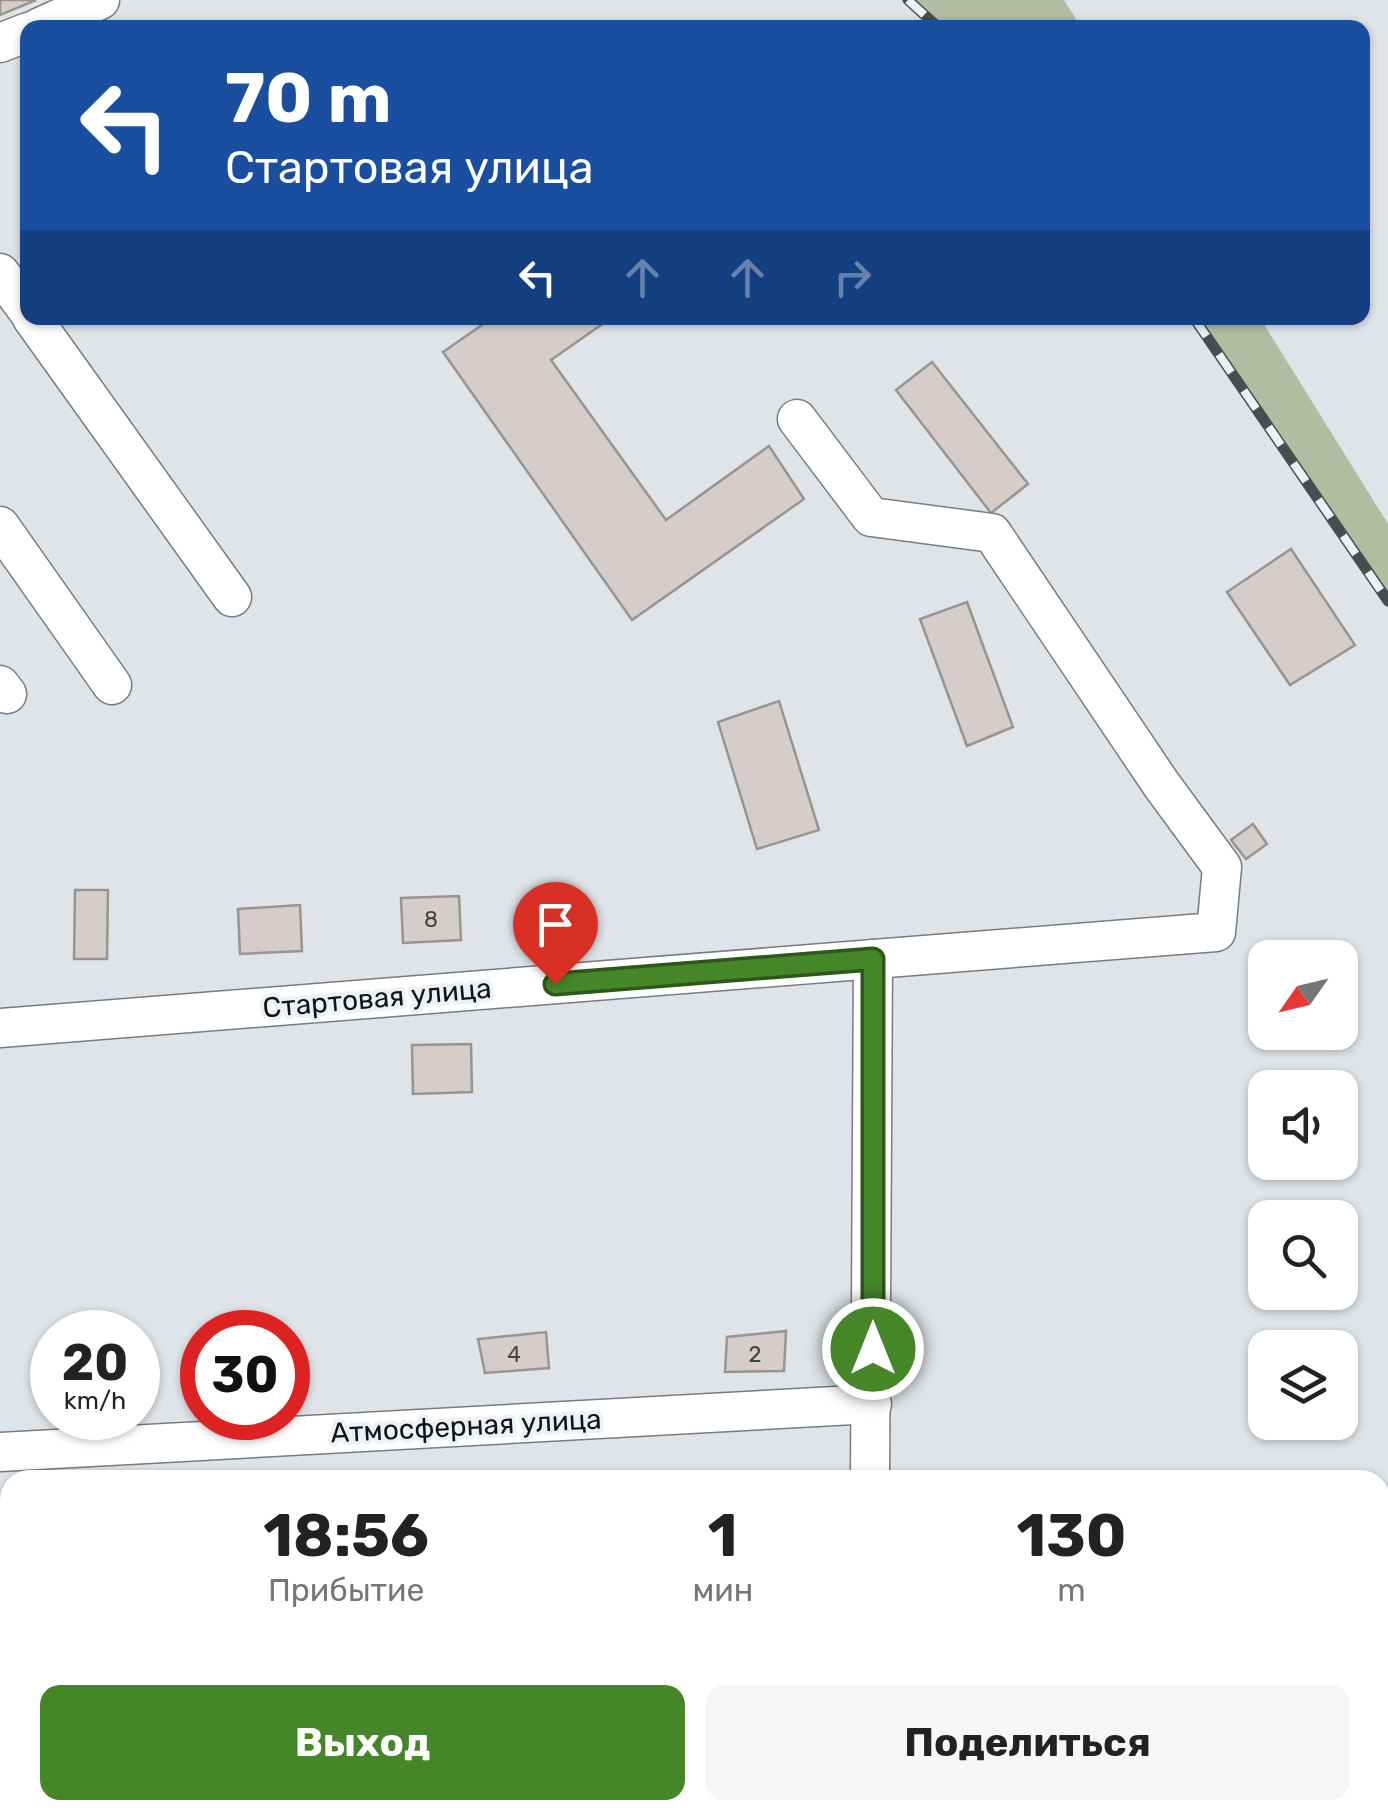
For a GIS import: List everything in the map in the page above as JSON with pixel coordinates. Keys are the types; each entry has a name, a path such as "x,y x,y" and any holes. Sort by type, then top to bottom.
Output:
{"street":[{"path":"56,20 100,0"},
{"path":"0,273 20,300"},
{"path":"37,325 232,597"},
{"name":"Стартовая улица","path":"0,1028 1216,932 1222,867 992,533 872,517 797,419"},
{"path":"0,526 112,685"},
{"path":"870,1470 873,959"},
{"name":"Атмосферная улица","path":"0,1452 872,1404"}],"green space":[{"path":"908,0 1064,0 1077,20 931,20"},
{"path":"1199,325 1264,325 1388,524 1388,601"}],"building":[{"path":"0,0 36,0 0,15"},
{"path":"482,325 601,325 551,360 666,520 769,446 804,499 632,620 443,352"},
{"path":"932,362 1028,484 991,513 896,390"},
{"path":"1291,549 1355,645 1290,685 1227,592"},
{"path":"967,602 1013,727 967,746 920,619"},
{"path":"779,701 819,830 757,849 718,722"},
{"path":"1253,824 1267,844 1246,859 1231,840"},
{"path":"75,890 108,890 107,959 74,959"},
{"path":"459,896 461,940 403,943 401,898"},
{"path":"300,905 302,951 240,954 238,909"},
{"path":"471,1044 472,1092 413,1094 412,1045"},
{"path":"786,1331 784,1371 725,1372 727,1337"},
{"path":"546,1332 549,1368 485,1373 478,1339"}],"railway":[{"path":"908,0 930,20"},
{"path":"1199,325 1388,601"}],"route":[{"path":"555,984 873,959 873,1349"}]}
